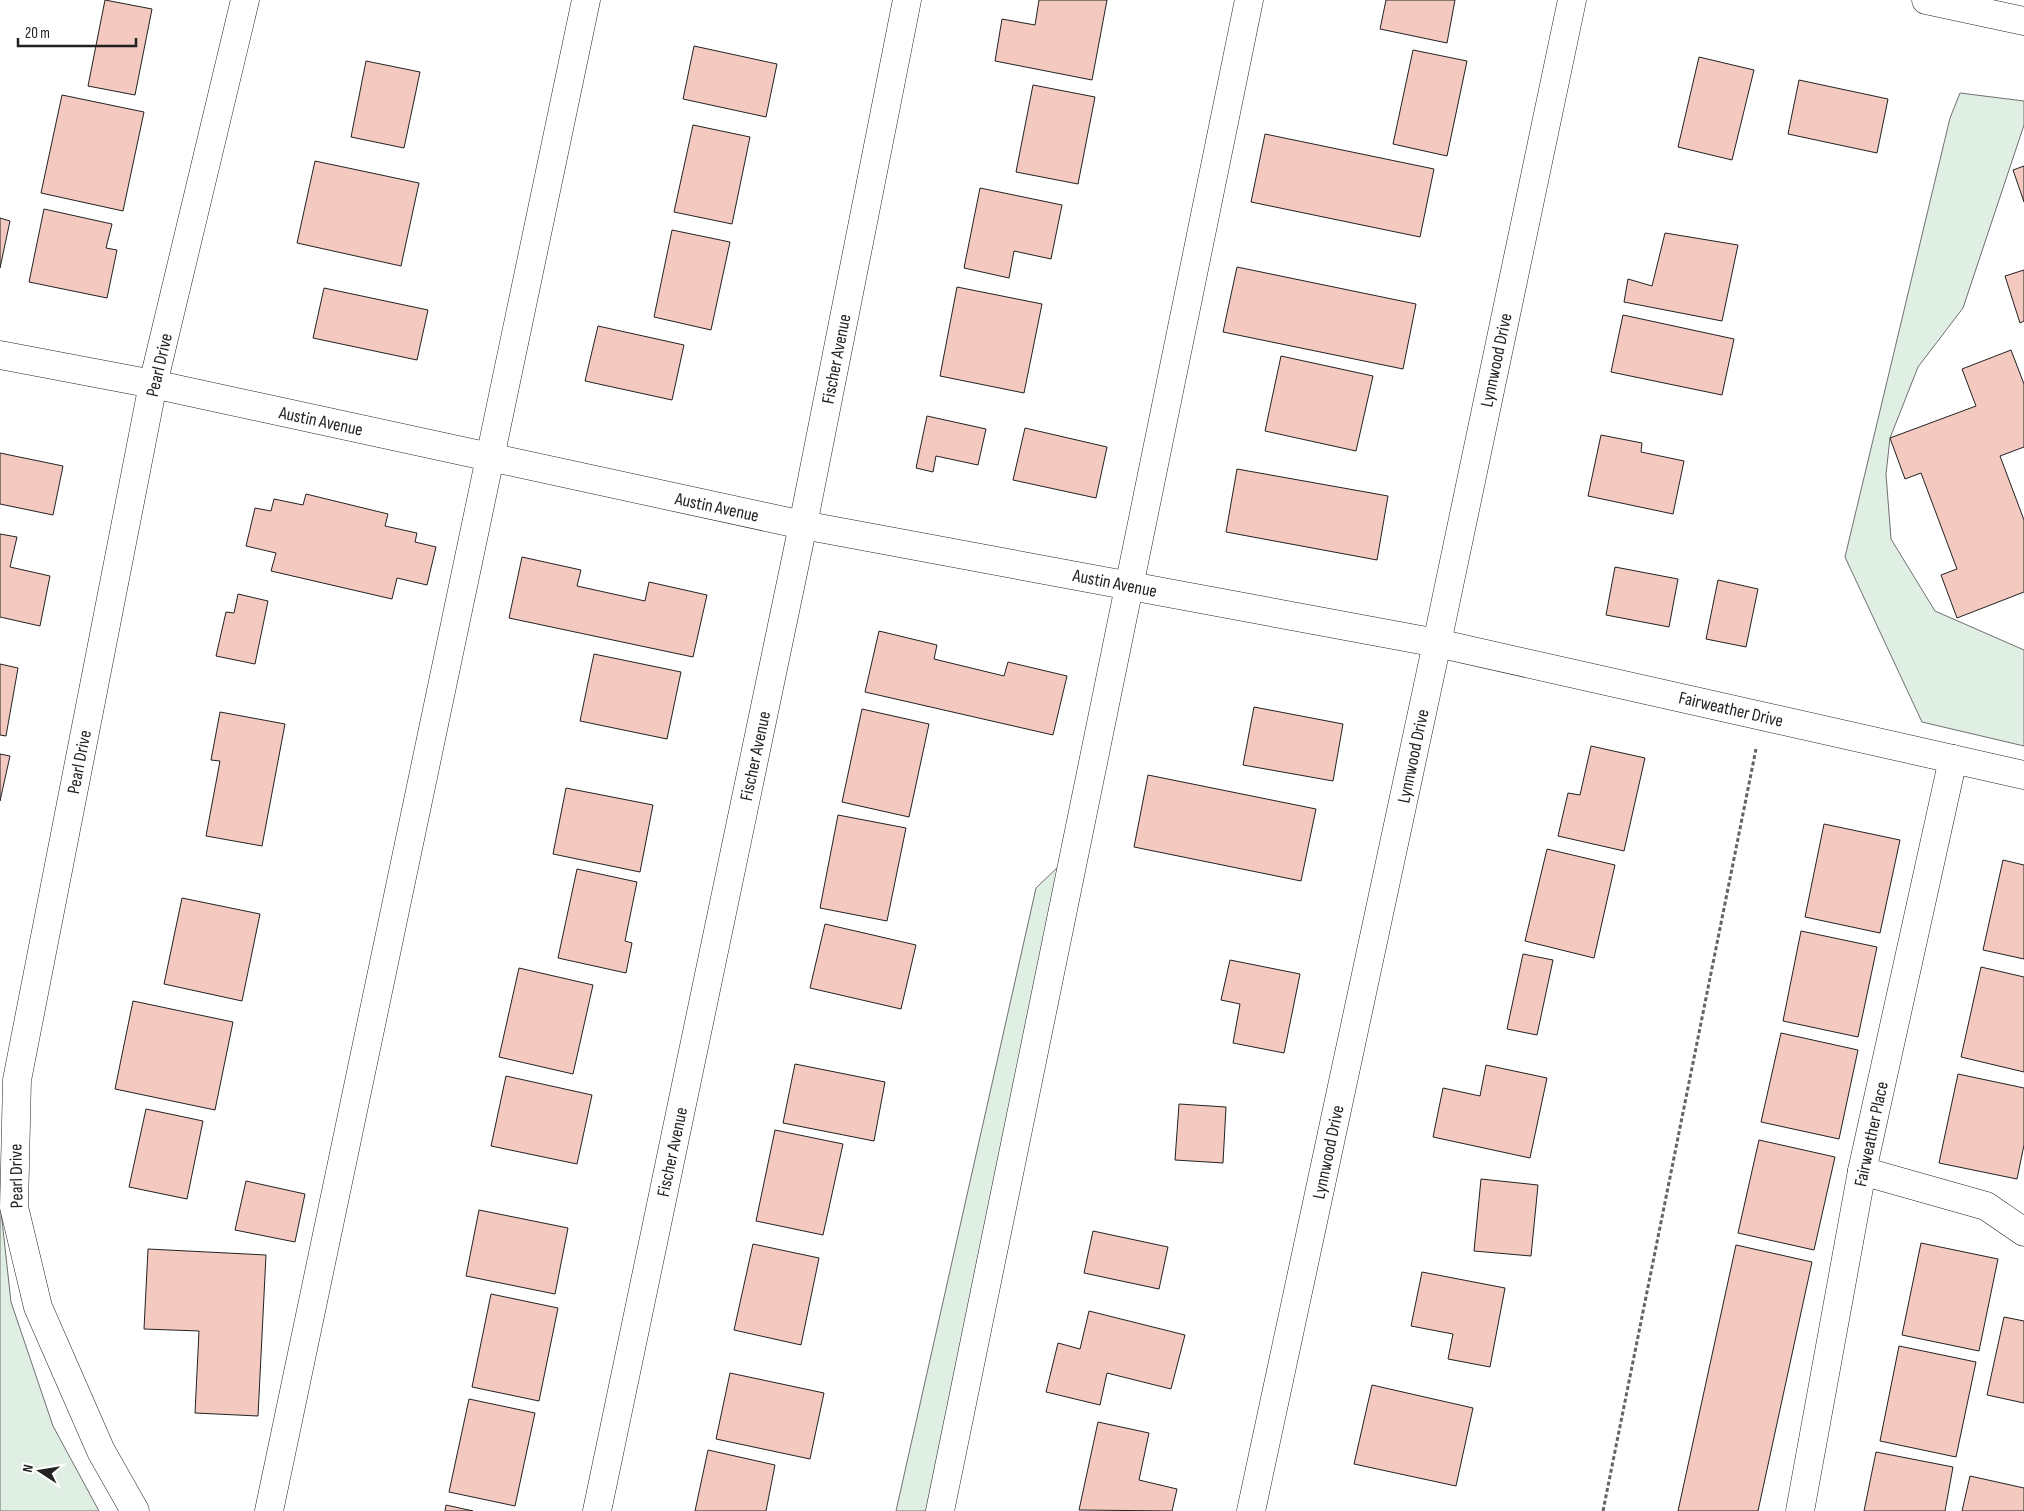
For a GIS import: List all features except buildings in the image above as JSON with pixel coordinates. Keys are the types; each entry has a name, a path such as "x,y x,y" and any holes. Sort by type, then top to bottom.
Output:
{"street":[{"name":"Pearl Drive","path":"136,1511 101,1450 38,1308 14,1207 17,1080 154,384 245,0"},
{"path":"269,1511 586,0"},
{"name":"Fischer Avenue","path":"597,1511 803,525 907,0"},
{"path":"940,1511 1249,0"},
{"name":"Lynnwood Drive","path":"1251,1511 1437,643 1572,0"},
{"path":"1931,0 2024,21"},
{"name":"Austin Avenue","path":"0,355 154,384 803,525 1437,643"},
{"name":"Fairweather Drive","path":"1437,643 2024,774"},
{"name":"Fairweather Place","path":"1800,1511 1862,1171 1953,759"},
{"path":"1862,1171 1986,1206 2024,1232"}],"path":[{"path":"1603,1511 1763,716"}],"green space":[{"path":"1960,93 2024,101 2024,125 1963,308 1918,367 1890,438 1886,474 1891,539 1935,611 2024,650 2024,746 1922,722 1845,557 1950,118"},
{"path":"1059,866 930,1511 896,1511 1036,888"},
{"path":"0,1202 11,1302 53,1426 99,1511 0,1511"}]}
